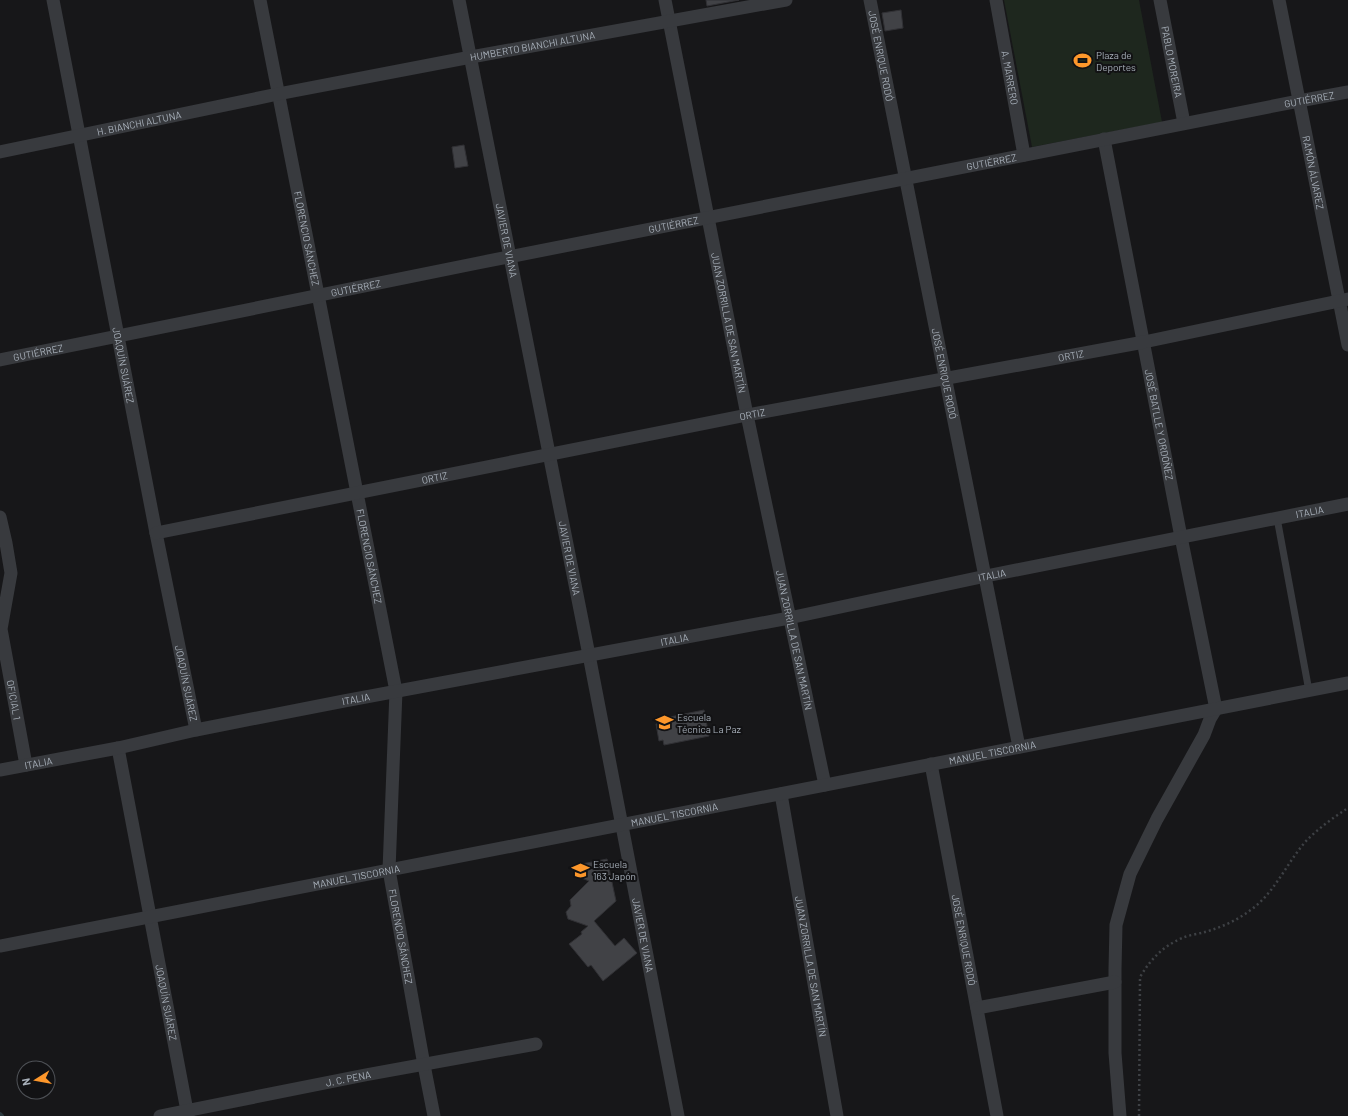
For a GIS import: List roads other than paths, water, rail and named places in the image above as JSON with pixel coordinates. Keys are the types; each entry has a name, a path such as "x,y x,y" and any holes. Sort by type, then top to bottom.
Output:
{"street":[{"name":"JOAQUÍN SUÁREZ","path":"53,0 156,533 196,730"},
{"name":"FLORENCIO SÁNCHEZ","path":"260,0 396,691 389,870 434,1116"},
{"name":"JAVIER DE VIANA","path":"459,0 589,655 678,1116"},
{"name":"JUAN ZORRILLA DE SAN MARTÍN","path":"665,0 747,415 825,785"},
{"name":"HUMBERTO BIANCHI ALTUNA","path":"278,94 471,57 786,0"},
{"name":"JOSÉ ENRIQUE RODÓ","path":"870,0 1019,747"},
{"name":"A. MARRERO","path":"996,0 1024,155"},
{"name":"PABLO MOREIRA","path":"1160,0 1184,123"},
{"name":"RAMÓN ÁLVAREZ","path":"1279,0 1299,101 1344,300 1348,345"},
{"name":"GUTIÉRREZ","path":"0,360 1184,123 1348,92"},
{"name":"H. BIANCHI ALTUNA","path":"0,152 278,94"},
{"name":"JOSÉ BATLLE Y ORDÓÑEZ","path":"1104,139 1216,709"},
{"name":"ORTIZ","path":"156,533 747,415 1144,342 1344,300"},
{"name":"ITALIA","path":"0,770 118,748 196,730 396,691 789,618 986,576 1348,504"},
{"name":"OFICIAL 1","path":"0,518 11,573 4,584 1,629 26,765"},
{"name":"MANUEL TISCORNIA","path":"0,946 1348,683"},
{"path":"1120,1116 1115,1053 1116,925 1130,874 1157,819 1204,735 1210,719 1216,709"},
{"name":"JOAQUÍN SUÁREZ","path":"118,748 188,1113"},
{"name":"JOSÉ ENRIQUE RODÓ","path":"931,764 997,1116"},
{"name":"JUAN ZORRILLA DE SAN MARTÍN","path":"781,794 837,1116"},
{"path":"977,1008 1115,982"},
{"name":"J. C. PENA","path":"160,1116 188,1113 365,1075 536,1044"}],"lane":[{"path":"1277,518 1309,691"}],"place":[{"name":"Plaza de Deportes","path":"1083,61"},
{"name":"Escuela Técnica La Paz","path":"664,723"},
{"name":"Escuela 163 Japón","path":"580,870"}]}
